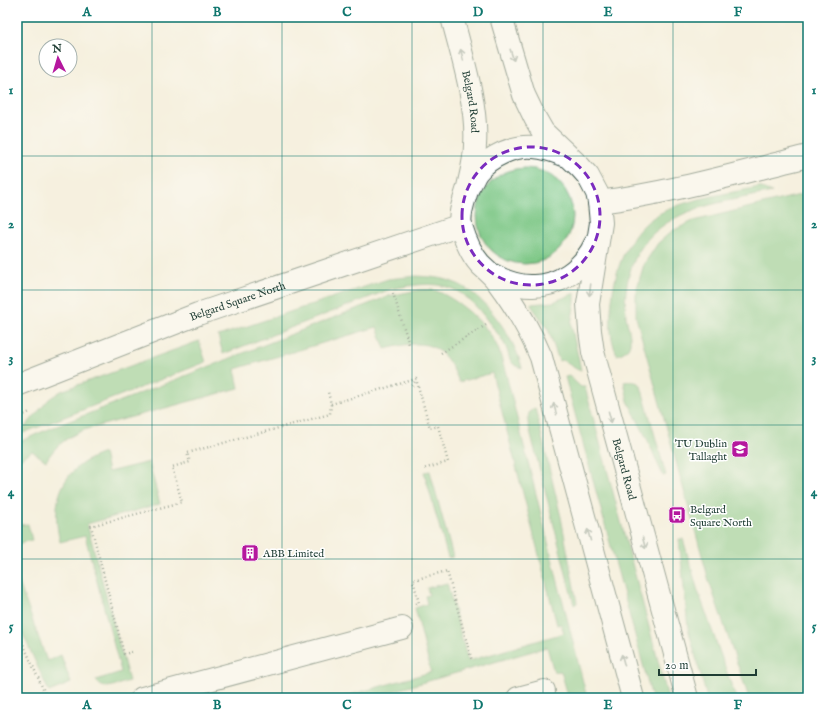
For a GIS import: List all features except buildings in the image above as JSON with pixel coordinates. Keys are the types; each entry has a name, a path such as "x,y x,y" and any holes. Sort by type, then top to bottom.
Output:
{"main road":[{"name":"Belgard Road","path":"452,17 473,104 476,143 468,189"},
{"name":"Belgard Road","path":"501,17 524,95 535,118 543,132 588,176 597,193 601,223 588,304 593,352 686,698"},
{"name":"Belgard Road","path":"567,156 548,149 533,147 513,149 494,157 477,172 468,189 463,202 461,224 470,251 479,263 493,275 509,297 524,320 541,357 634,698"},
{"path":"599,202 623,199 703,182 808,156"},
{"name":"Belgard Square North","path":"17,385 198,314 461,224"},
{"name":"Belgard Road","path":"493,275 506,281 530,286 542,285 562,278 581,266 591,252 598,238"},
{"path":"142,698 402,628"},
{"path":"518,698 544,691"}],"path":[{"path":"394,293 409,344"},
{"path":"441,353 486,325"},
{"path":"412,386 416,379"},
{"path":"331,404 416,379"},
{"path":"416,379 430,428 438,426 448,462 423,469"},
{"path":"132,652 124,654 91,526 182,502 172,467 190,462 187,453 330,414 331,404 328,392"},
{"path":"414,604 419,603 413,580 447,571 472,661"},
{"path":"17,630 47,698"},
{"path":"17,680 26,698"}],"highlighted area":[{"path":"513,149 548,149 567,156 588,176 599,202 598,237 581,266 562,279 530,286 506,281 493,275 470,251 461,225 463,202 477,172 494,157"}],"green space":[{"path":"525,168 543,172 552,176 559,182 565,189 569,198 573,216 569,234 565,243 559,250 552,256 543,260 525,264 507,260 498,256 491,250 485,243 481,234 477,216 481,198 485,189 491,182 498,176 507,172"},
{"path":"759,187 772,192 726,201 696,209 681,215 668,223 647,240 634,260 630,270 626,293 625,304 630,343 625,351 617,355 612,340 610,324 613,292 621,260 631,241 638,232 654,217 677,206 691,201"},
{"path":"808,193 808,698 749,698 709,581 636,317 636,291 644,264 658,243 672,231 693,221"},
{"path":"416,276 448,280 464,287 475,295 505,330 518,356 522,368 510,360 507,349 500,336 468,299 458,291 435,285 408,286 391,289 223,354 218,336 388,279"},
{"path":"418,290 437,291 465,308 487,330 498,349 505,370 587,698 563,698 568,696 561,671 554,672 547,647 369,698 339,698 431,672 415,608 427,604 425,596 429,595 427,588 447,583 468,661 564,633 561,624 557,625 492,373 459,382 453,368 446,358 431,346 411,344 385,349 377,327 235,369 239,388 84,430 62,442 46,461 32,451 17,461 17,443 39,433 389,296"},
{"path":"575,293 571,324 581,370 578,370 562,360 559,361 548,329 530,304 553,302"},
{"path":"199,341 206,362 18,435 49,399 61,391"},
{"path":"569,376 581,387 585,387 668,698 652,698 565,377"},
{"path":"630,381 639,383 641,386 666,475 663,476 648,441 628,401 624,382"},
{"path":"535,408 561,517 577,603 574,605 528,423 528,416"},
{"path":"104,453 108,472 149,462 160,504 87,524 129,681 106,687 99,684 96,680 121,672 85,536 60,542 57,527 58,500 62,487 78,467 89,459"},
{"path":"430,471 453,557 448,558 424,472"},
{"path":"28,524 32,540 17,544 17,525"},
{"path":"679,539 683,539 697,588 736,698 707,698 688,628"},
{"path":"17,577 47,661 61,655 71,683 49,692 17,621"}],"place":[{"name":"TU Dublin Tallaght","path":"740,449"},
{"name":"Belgard Square North","path":"677,515"},
{"name":"ABB Limited","path":"250,553"}]}
